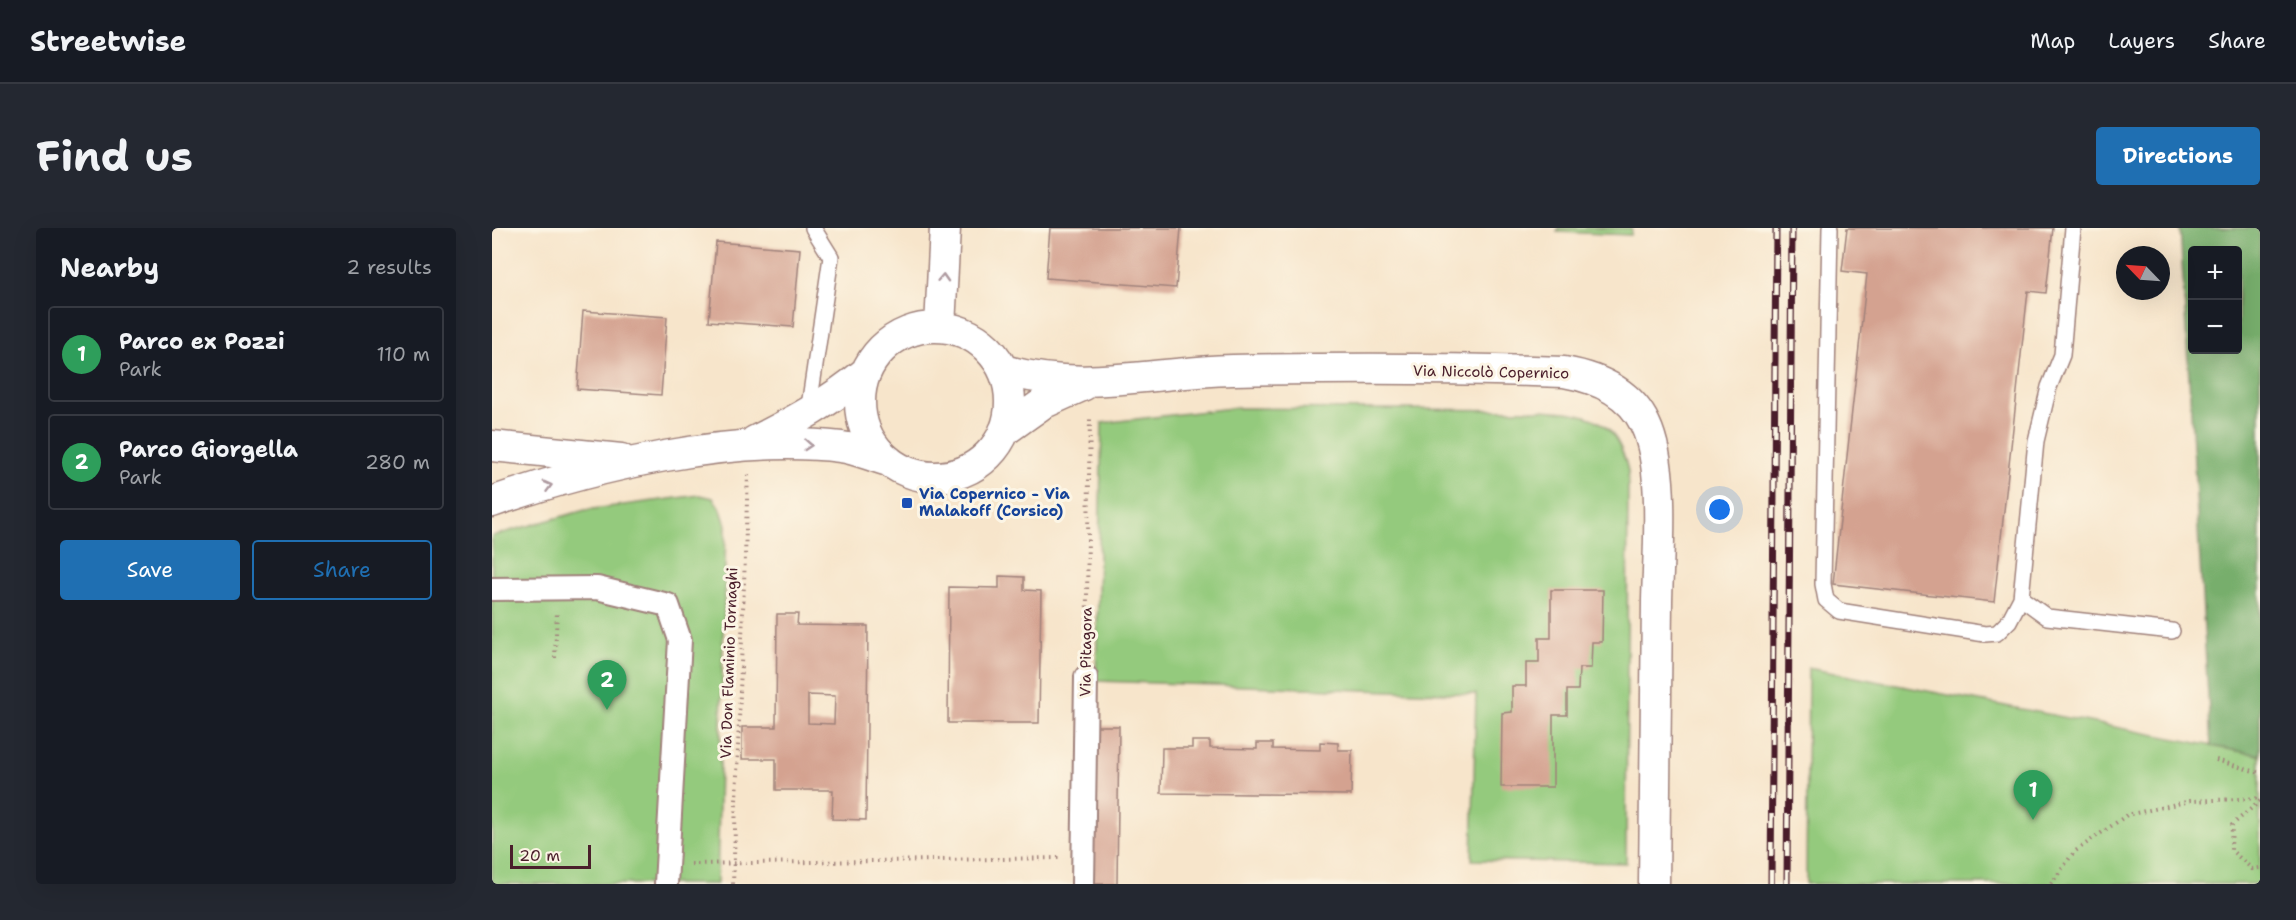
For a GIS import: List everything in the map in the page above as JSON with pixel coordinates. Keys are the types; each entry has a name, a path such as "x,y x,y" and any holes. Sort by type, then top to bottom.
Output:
{"street":[{"path":"940,327 945,228"},
{"path":"940,327 973,337 985,346 1003,370 1009,391 1009,411 1004,430 994,448 976,465 961,472 930,477 912,474 889,461 877,450 862,421 861,388 866,372 878,354 903,334 925,328 940,327"},
{"name":"Via Niccolò Copernico","path":"1003,370 1034,379 1090,382 1231,370 1539,371 1584,375 1622,394 1644,422 1652,440 1655,460 1658,524 1654,884"},
{"path":"750,444 807,415 866,372"},
{"path":"1004,430 1042,404 1090,382"},
{"path":"492,502 639,461 750,444 843,448 889,461"},
{"path":"492,446 639,461"},
{"path":"492,589 597,588 668,605 680,640 666,874"},
{"name":"Via Pitagora","path":"1083,884 1086,677"}],"lane":[{"path":"807,415 831,257 813,228"},
{"path":"1830,228 1823,584 1826,600 1839,611 1985,634 1996,633 2009,621 2021,598 2036,441 2049,387 2062,355 2073,228"},
{"path":"2021,598 2047,617 2172,631"}],"path":[{"name":"Via Pitagora","path":"1086,677 1090,419"},
{"name":"Via Don Flaminio Tornaghi","path":"733,884 750,444"},
{"path":"555,658 559,588"},
{"path":"2216,760 2260,773"},
{"path":"2260,799 2232,825 2231,849 2252,869 2260,868"},
{"path":"2052,884 2074,852 2127,815 2190,801 2260,799"},
{"path":"666,874 734,863 1083,858"}],"green space":[{"path":"1558,228 1632,228 1631,235 1557,232"},
{"path":"2180,228 2260,228 2260,755 2211,746"},
{"path":"1232,408 1559,411 1587,417 1608,429 1623,453 1628,471 1626,863 1472,860 1476,694 1096,681 1102,423"},
{"path":"700,495 713,498 721,510 726,525 717,884 492,884 492,536 585,510"},
{"path":"1808,668 2260,755 2260,884 1806,884"}],"building":[{"path":"1050,228 1181,228 1176,288 1046,278"},
{"path":"1847,228 2053,228 2046,293 2028,291 1994,602 1833,584 1867,274 1842,271"},
{"path":"716,242 800,249 793,327 709,321"},
{"path":"583,311 667,317 661,395 577,389"},
{"path":"999,576 1024,577 1024,590 1041,591 1039,723 948,723 949,587 999,588"},
{"path":"1551,590 1603,590 1602,642 1592,642 1591,668 1579,668 1578,690 1567,690 1567,715 1553,715 1553,787 1501,787 1502,713 1512,712 1512,686 1526,686 1526,663 1539,663 1539,638 1551,638"},
{"path":"777,614 798,614 797,625 868,626 866,820 832,819 833,790 776,790 776,759 742,759 742,727 776,727","holes":["808,695 835,696 834,724 808,723"]},
{"path":"1093,726 1119,726 1117,884 1092,884"},
{"path":"1192,741 1210,741 1210,748 1257,749 1257,743 1273,743 1273,749 1320,750 1320,742 1338,743 1338,750 1352,750 1351,795 1161,793 1162,748 1192,748"}],"railway":[{"path":"1771,884 1776,228"},
{"path":"1787,884 1792,228"}],"place":[{"name":"Via Copernico - Via Malakoff (Corsico)","path":"907,503"},
{"name":"Parco Giorgella","path":"607,710"},
{"name":"Parco ex Pozzi","path":"2033,820"}]}
